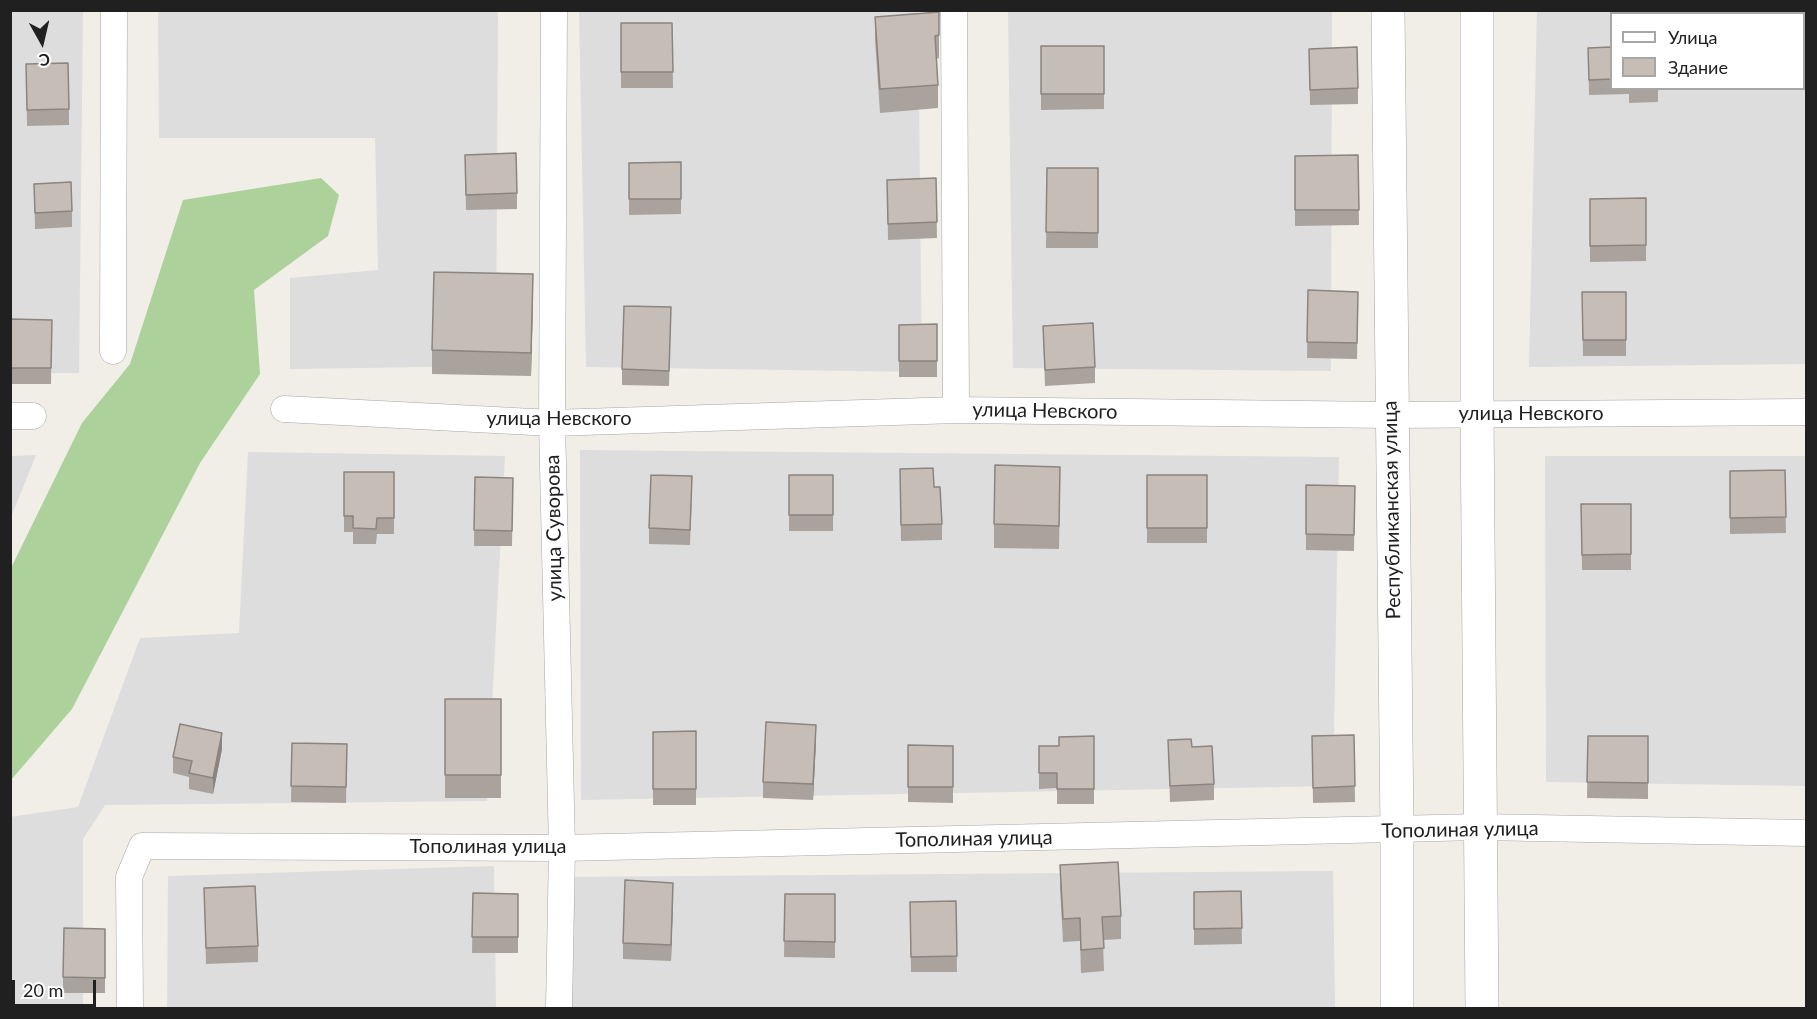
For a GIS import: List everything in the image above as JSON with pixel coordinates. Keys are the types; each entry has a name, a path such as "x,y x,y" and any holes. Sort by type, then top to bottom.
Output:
{"street":[{"path":"113,351 114,10"},
{"name":"улица Суворова","path":"554,10 552,423 562,848 560,1008"},
{"path":"954,10 956,410"},
{"name":"Республиканская улица","path":"1388,10 1397,1008"},
{"path":"1477,10 1477,414 1482,1008"},
{"name":"улица Невского","path":"284,409 552,423 956,410 1391,415 1806,412"},
{"name":"Тополиная улица","path":"130,1008 129,878 142,846 562,848 1397,831 1480,827 1806,833"}],"shaded area":[{"path":"10,11 83,11 79,373 11,373"},
{"path":"158,11 498,11 496,366 290,369 290,278 378,270 375,138 159,138"},
{"path":"579,11 918,11 922,372 586,367"},
{"path":"1008,11 1332,11 1331,371 1013,368"},
{"path":"1537,11 1806,11 1806,364 1529,367"},
{"path":"580,450 1339,457 1333,786 581,800"},
{"path":"248,452 505,456 487,801 105,805 83,839 83,1008 11,1008 10,817 78,807 140,638 239,633"},
{"path":"36,455 11,517 11,456"},
{"path":"1545,456 1806,456 1806,786 1546,782"},
{"path":"494,866 496,1008 167,1008 168,876"},
{"path":"1333,871 1335,1008 564,1008 562,877"}],"green space":[{"path":"321,178 339,195 328,236 254,290 260,374 200,463 72,709 11,780 11,568 82,423 130,364 183,200"}],"building":[{"path":"939,12 939,35 935,36 938,85 880,89 875,17"},
{"path":"621,23 672,23 673,72 621,72"},
{"path":"1041,46 1104,46 1104,94 1041,94"},
{"path":"1357,47 1358,88 1310,90 1309,49"},
{"path":"1610,47 1610,79 1589,80 1588,48"},
{"path":"68,63 69,109 27,110 26,64"},
{"path":"516,153 517,193 466,195 465,155"},
{"path":"1358,155 1359,210 1295,210 1295,156"},
{"path":"681,162 681,199 629,199 629,163"},
{"path":"1047,168 1098,168 1098,233 1046,232"},
{"path":"936,178 937,222 888,224 887,180"},
{"path":"71,182 72,211 35,213 34,184"},
{"path":"1646,198 1646,245 1590,246 1590,199"},
{"path":"434,272 533,274 531,353 432,350"},
{"path":"1308,290 1358,292 1357,343 1307,342"},
{"path":"1582,292 1626,292 1626,340 1583,340"},
{"path":"624,306 671,307 669,371 622,369"},
{"path":"10,319 52,320 51,368 10,368"},
{"path":"1093,323 1095,367 1045,370 1043,326"},
{"path":"937,324 937,361 899,361 899,325"},
{"path":"995,465 1060,467 1059,526 994,524"},
{"path":"933,468 934,487 940,487 942,524 901,525 900,469"},
{"path":"1785,470 1786,517 1730,518 1730,471"},
{"path":"344,472 394,472 394,518 377,518 376,529 353,528 353,516 344,516"},
{"path":"651,475 692,476 690,530 649,528"},
{"path":"789,475 833,475 833,515 789,515"},
{"path":"1147,475 1207,475 1207,528 1147,528"},
{"path":"475,477 513,478 512,531 474,530"},
{"path":"1306,485 1355,486 1354,535 1306,534"},
{"path":"1581,504 1631,504 1631,554 1582,555"},
{"path":"445,699 501,699 501,775 445,775"},
{"path":"766,722 816,725 813,784 763,782"},
{"path":"180,724 222,733 213,778 189,773 192,761 173,757"},
{"path":"696,731 696,789 653,789 653,732"},
{"path":"1354,735 1355,786 1313,788 1312,736"},
{"path":"1094,736 1094,789 1057,789 1057,773 1039,773 1039,746 1059,746 1059,737"},
{"path":"1588,736 1648,736 1648,783 1587,782"},
{"path":"1191,739 1192,747 1212,746 1214,784 1170,786 1168,740"},
{"path":"292,743 347,744 346,787 291,786"},
{"path":"908,745 953,746 953,787 908,787"},
{"path":"1118,862 1121,916 1102,917 1104,948 1081,950 1080,918 1063,919 1060,865"},
{"path":"625,880 673,883 671,945 623,943"},
{"path":"255,886 258,946 206,948 204,888"},
{"path":"1241,891 1242,928 1194,929 1194,892"},
{"path":"473,893 518,894 518,937 472,937"},
{"path":"785,894 835,894 835,942 784,941"},
{"path":"956,901 957,956 911,957 910,902"},
{"path":"64,928 105,929 105,978 63,977"}]}
